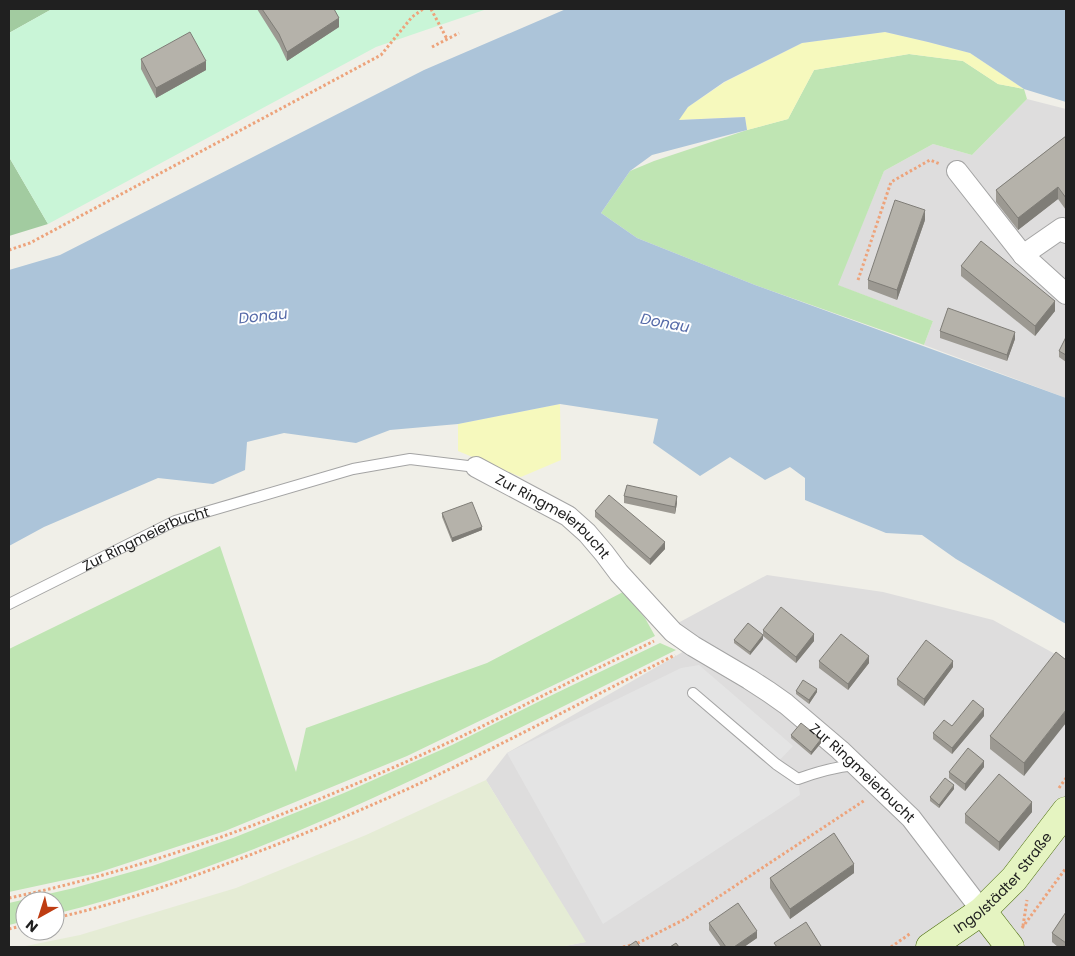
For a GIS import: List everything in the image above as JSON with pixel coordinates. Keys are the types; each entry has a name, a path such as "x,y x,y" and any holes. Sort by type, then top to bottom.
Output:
{"main road":[{"name":"Ingolstädter Straße","path":"930,947 982,911 1014,879 1063,822"},
{"path":"982,911 1020,936"}],"street":[{"path":"957,171 1023,255 1066,294"},
{"path":"1023,255 1062,228 1066,233"},
{"name":"Zur Ringmeierbucht","path":"476,467 568,516 604,553 619,574 673,632 769,692 800,716 856,765 911,818 982,911"}],"lane":[{"name":"Zur Ringmeierbucht","path":"9,604 175,521 353,469 410,459 476,467"},
{"path":"693,693 776,764 798,779 816,772 856,765"}],"path":[{"path":"9,250 30,243 381,55 412,17 423,9"},
{"path":"431,9 447,39"},
{"path":"432,47 459,33"},
{"path":"858,280 891,182 930,160 957,171"},
{"path":"9,898 49,890 144,863 212,841 292,810 456,739 673,632"},
{"path":"65,916 202,874 336,820 436,776 693,646"},
{"path":"623,947 636,944 685,919 881,788"},
{"path":"1020,936 1066,868"},
{"path":"1020,936 1028,891"}],"shaded area":[{"path":"9,9 52,9 9,33"},
{"path":"52,9 487,9 376,47 48,224 9,157 9,33"},
{"path":"909,54 963,61 998,84 1024,89 1027,99 972,155 933,144 884,171 838,285 933,321 924,345 755,285 637,238 601,213 630,171 654,161 747,130 788,119 814,70"},
{"path":"1027,99 1066,109 1066,398 924,345 933,321 837,285 884,171 933,144 972,155"},
{"path":"9,157 48,224 9,236"},
{"path":"220,546 296,772 306,728 487,663 623,592 645,618 655,636 407,756 225,831 97,873 9,892 9,649"},
{"path":"767,575 883,592 993,620 1066,660 1066,947 560,947 585,942 486,780 507,753 693,646 678,623"},
{"path":"660,643 676,650 445,764 369,800 281,838 147,888 65,911 65,891 61,891 152,866 233,838 344,793 452,745"},
{"path":"699,665 793,746 776,764 798,779 800,795 603,924 507,753 681,668"},
{"path":"486,780 586,942 560,947 21,947 50,941 65,941 65,938 236,888 366,835"},
{"path":"15,902 15,924 9,925 9,903"}],"sand":[{"path":"885,32 970,53 1024,89 998,84 963,61 909,54 814,70 788,119 747,130 745,117 678,120 688,107 725,82 802,43"},
{"path":"560,404 561,460 521,477 458,451 458,424"}],"water":[{"name":"Donau","path":"566,9 1066,9 1066,102 1024,89 970,53 885,32 802,43 724,82 688,107 679,120 745,117 747,130 652,155 630,171 601,213 637,238 755,285 1066,398 1066,624 956,559 922,535 886,533 805,500 805,478 790,467 765,480 730,457 700,476 653,443 658,419 560,404 458,424 390,430 356,443 284,433 247,442 245,470 213,484 158,478 44,527 9,546 9,270 60,255 424,70"}],"building":[{"path":"262,9 334,9 339,18 287,52 279,34"},
{"path":"190,32 206,61 156,88 141,59"},
{"path":"1066,136 1066,198 1058,187 1018,218 996,190"},
{"path":"895,200 925,210 897,290 868,280"},
{"path":"981,241 1055,301 1035,326 961,266"},
{"path":"948,308 1015,332 1007,355 940,331"},
{"path":"1066,337 1066,355 1059,351"},
{"path":"627,485 677,496 675,507 624,496"},
{"path":"609,495 665,542 650,559 595,511"},
{"path":"472,502 482,527 452,538 442,513"},
{"path":"781,607 814,634 796,657 763,630"},
{"path":"748,623 763,635 750,652 734,640"},
{"path":"841,634 869,656 848,684 819,661"},
{"path":"926,640 953,661 924,699 897,679"},
{"path":"1056,652 1066,660 1066,710 1024,763 990,736"},
{"path":"803,680 817,689 809,700 796,691"},
{"path":"973,700 984,709 952,748 933,733 944,720 952,726"},
{"path":"801,723 821,739 811,752 791,735"},
{"path":"968,748 984,761 965,784 949,772"},
{"path":"999,774 1032,802 999,842 965,814"},
{"path":"945,778 954,785 939,805 930,797"},
{"path":"834,833 854,864 790,909 770,878"},
{"path":"738,903 757,931 734,947 726,947 709,923"},
{"path":"1066,912 1066,943 1052,933"},
{"path":"806,922 821,946 777,947 774,943"},
{"path":"636,941 640,947 627,947"},
{"path":"676,943 679,947 670,947"}]}
